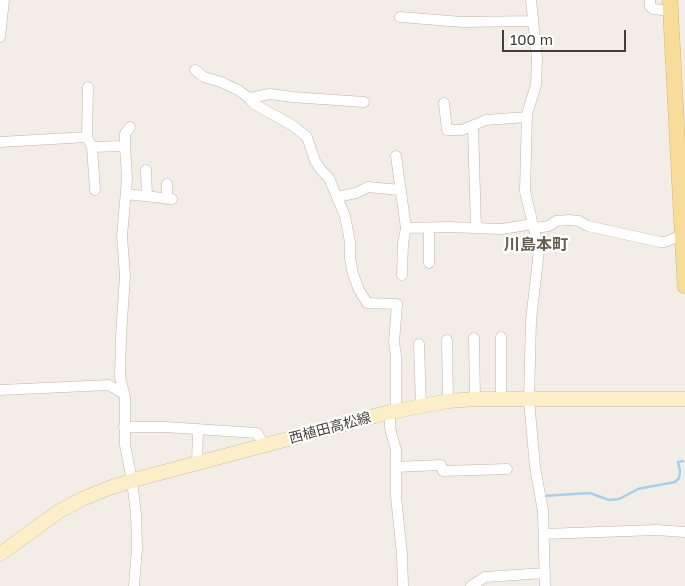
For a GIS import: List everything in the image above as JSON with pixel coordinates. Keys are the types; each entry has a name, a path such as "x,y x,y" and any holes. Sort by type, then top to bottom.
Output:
{"main road":[{"path":"670,5 679,64 682,236 685,286"},
{"name":"西植田高松線","path":"0,554 58,512 82,499 109,488 393,412 448,402 475,400 685,399"}],"street":[{"path":"0,37 4,0"},
{"path":"531,0 537,58 536,85 527,117 526,191 539,251 531,320 529,400 535,467 543,512 545,586"},
{"path":"650,0 650,6 653,9 670,5"},
{"path":"400,16 462,22 533,21"},
{"path":"195,70 204,77 222,82 249,98 254,104 292,125 307,137 315,160 329,178 345,216 350,242 352,274 359,290 368,303 397,304 394,342 396,356 393,412 390,428 396,450 396,497 402,554 403,586"},
{"path":"88,87 87,137 92,147 95,190"},
{"path":"249,98 270,94 364,102"},
{"path":"444,103 447,130 462,130 486,120 527,117"},
{"path":"473,126 476,228"},
{"path":"130,127 125,134 124,146 127,179 122,236 125,276 120,377 124,394 125,445 132,481 137,548 134,586"},
{"path":"0,142 87,137"},
{"path":"92,147 124,146"},
{"path":"396,156 406,228 403,243 402,275"},
{"path":"146,170 147,196"},
{"path":"126,194 170,199 166,184"},
{"path":"337,197 356,193 368,187 400,190"},
{"path":"406,228 502,229 549,226 556,221 569,220 660,242 682,236"},
{"path":"429,228 429,263"},
{"path":"501,337 502,399"},
{"path":"474,338 475,400"},
{"path":"447,340 448,402"},
{"path":"419,344 421,406"},
{"path":"0,390 108,385 120,377"},
{"path":"108,385 124,394"},
{"path":"124,427 165,427 256,433 264,445"},
{"path":"197,463 198,430"},
{"path":"396,467 441,465 443,471 507,470"},
{"path":"544,534 656,530 685,532"},
{"path":"471,586 485,577 489,581 545,573"}],"waterway":[{"path":"543,496 590,493 609,500 619,499 638,489 675,482 679,478 678,462 683,461"}],"district":[{"name":"川島本町","path":"536,245"}]}
